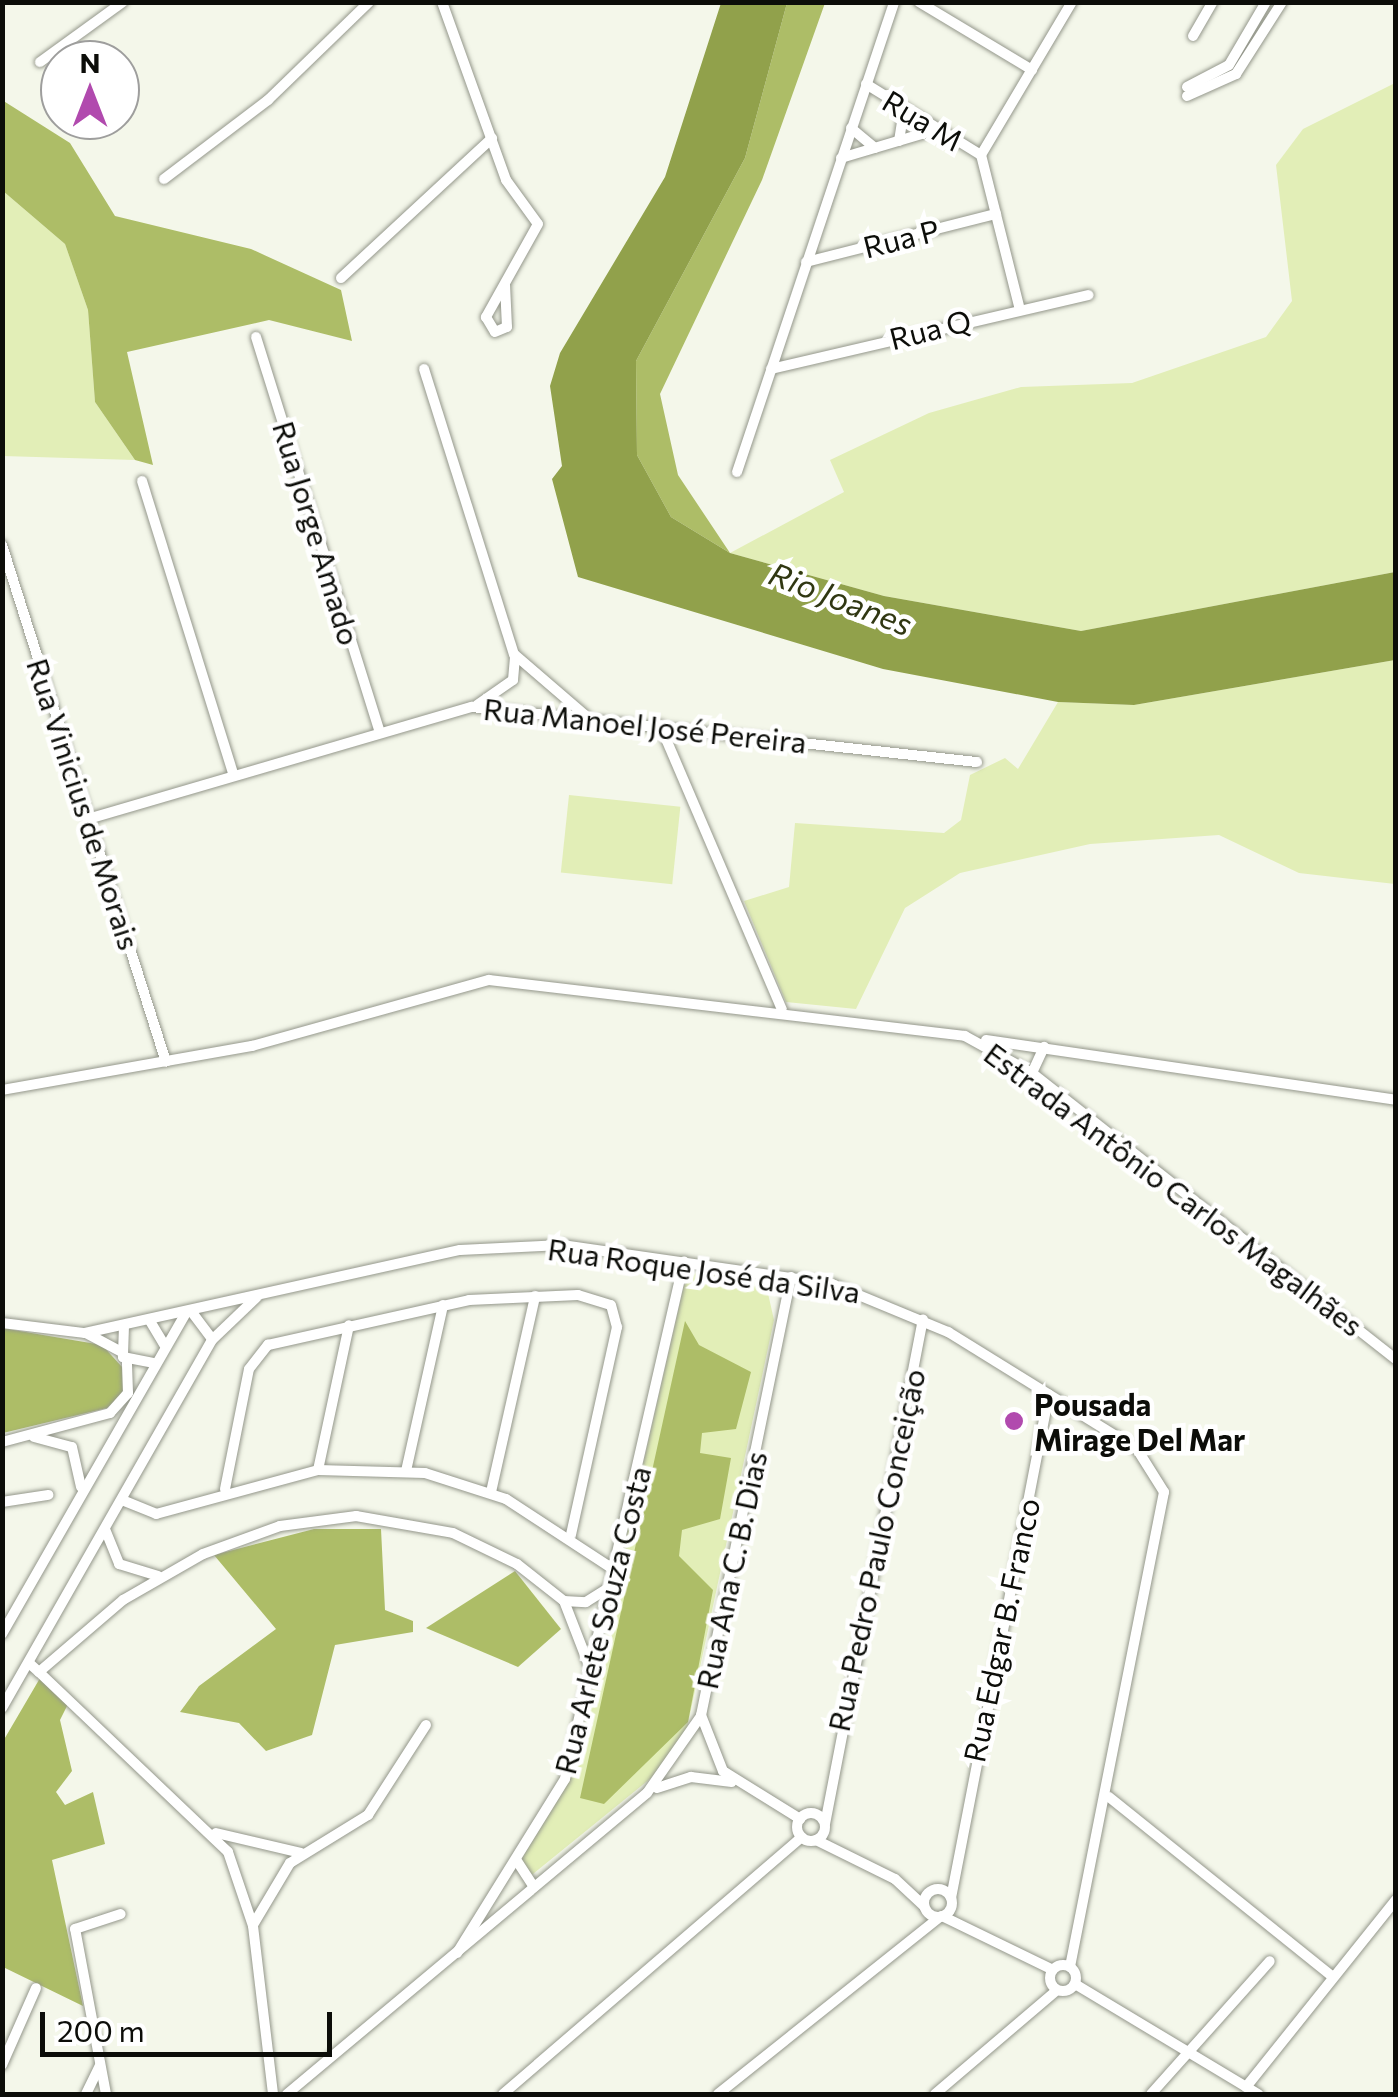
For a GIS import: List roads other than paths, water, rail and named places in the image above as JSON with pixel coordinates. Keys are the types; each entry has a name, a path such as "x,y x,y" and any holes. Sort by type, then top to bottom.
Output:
{"street":[{"path":"70,40 123,2"},
{"path":"164,180 268,100 369,2"},
{"path":"442,2 506,180 538,224 505,286"},
{"path":"737,472 894,2"},
{"path":"919,2 1032,70"},
{"path":"1019,306 981,154 1072,2"},
{"path":"1193,36 1213,2"},
{"path":"1266,2 1229,65 1187,91 1236,74 1282,2"},
{"name":"Rua M","path":"866,84 981,154"},
{"path":"899,141 904,108"},
{"path":"851,128 875,148"},
{"path":"841,158 938,129"},
{"path":"341,278 492,138"},
{"name":"Rua P","path":"806,262 996,214"},
{"name":"Rua Q","path":"772,369 1019,306 1089,295"},
{"name":"Rua Jorge Amado","path":"256,337 380,730"},
{"path":"424,369 514,654 508,686 472,707"},
{"path":"142,481 233,774"},
{"name":"Rua Vinicius de Morais","path":"2,545 166,1062"},
{"path":"514,654 588,718"},
{"name":"Rua Manoel José Pereira","path":"88,820 380,730 472,707 977,762"},
{"path":"660,726 786,1010"},
{"name":"Estrada Antônio Carlos Magalhães","path":"2,1090 166,1062 489,980 786,1010 977,1039 1032,1073 1396,1359"},
{"path":"977,1039 1396,1100"},
{"path":"1032,1073 1044,1048"},
{"name":"Rua Roque José da Silva","path":"2,1323 85,1333 495,1246 684,1261 854,1289 924,1319 1049,1394 1137,1448 1164,1492 1109,1797 1070,1967"},
{"name":"Rua Arlete Souza Costa","path":"456,1953 565,1778 592,1679 684,1261"},
{"name":"Rua Ana C. B. Dias","path":"791,1277 701,1715 714,1757 736,1784 825,1825"},
{"path":"212,1336 262,1294"},
{"path":"225,1489 259,1351 443,1305 536,1296 602,1300 617,1319 570,1535"},
{"path":"491,1492 536,1296"},
{"path":"222,1303 224,1324"},
{"path":"2,1708 212,1336 222,1303"},
{"path":"406,1471 443,1305"},
{"path":"2,1634 108,1442 189,1311 212,1336"},
{"name":"Rua Pedro Paulo Conceição","path":"825,1825 828,1782 924,1319"},
{"path":"150,1320 165,1346"},
{"path":"2,1442 85,1422 128,1394 124,1326"},
{"path":"318,1470 349,1326"},
{"path":"85,1333 124,1356 155,1362"},
{"name":"Rua Edgar B. Franco","path":"951,1899 953,1866 1049,1394"},
{"path":"85,1422 108,1442"},
{"path":"80,1493 76,1452 85,1422"},
{"path":"24,1436 101,1457"},
{"path":"122,1500 156,1514 225,1489 318,1470 406,1471 491,1492 570,1535 616,1571"},
{"path":"2,1502 48,1496"},
{"path":"39,1672 159,1576 254,1534 356,1516 476,1542 564,1601 586,1602 613,1584"},
{"path":"105,1528 118,1564 159,1576"},
{"path":"564,1601 592,1679"},
{"path":"28,1663 216,1833 242,1878 253,1926 272,2094"},
{"path":"287,2094 647,1794 701,1715"},
{"path":"253,1926 278,1875 302,1854 368,1815 426,1725"},
{"path":"647,1794 691,1778 736,1784"},
{"name":"Rua Pedro Paulo Conceição","path":"804,1816 828,1782"},
{"path":"1109,1797 1332,1977"},
{"path":"503,2094 802,1837 804,1816"},
{"path":"816,1840 825,1825 857,1857"},
{"path":"216,1833 302,1854"},
{"path":"802,1837 857,1857 895,1878 934,1889 951,1899 979,1928"},
{"path":"517,1860 534,1887"},
{"name":"Rua Edgar B. Franco","path":"924,1906 953,1866"},
{"path":"895,1878 924,1906 941,1916 979,1928 1052,1970 1070,1967 1075,1984 1258,2094"},
{"path":"718,2094 941,1916 951,1899"},
{"path":"1246,2087 1396,1900"},
{"path":"106,2094 75,1929 121,1914"},
{"path":"1151,2094 1193,2056 1270,1961"},
{"path":"1052,1970 1058,1990"},
{"path":"936,2094 1058,1990 1075,1984"},
{"path":"2,2065 36,1988"},
{"path":"86,2094 100,2064"}],"water":[{"name":"Rio Joanes","path":"721,3 787,3 745,158 636,361 637,455 671,517 730,553 884,596 1081,631 1395,572 1395,660 1134,705 1058,702 883,669 578,577 552,479 562,466 550,386 560,353 665,177"}],"place":[{"name":"Pousada Mirage Del Mar","path":"1014,1421"}]}
